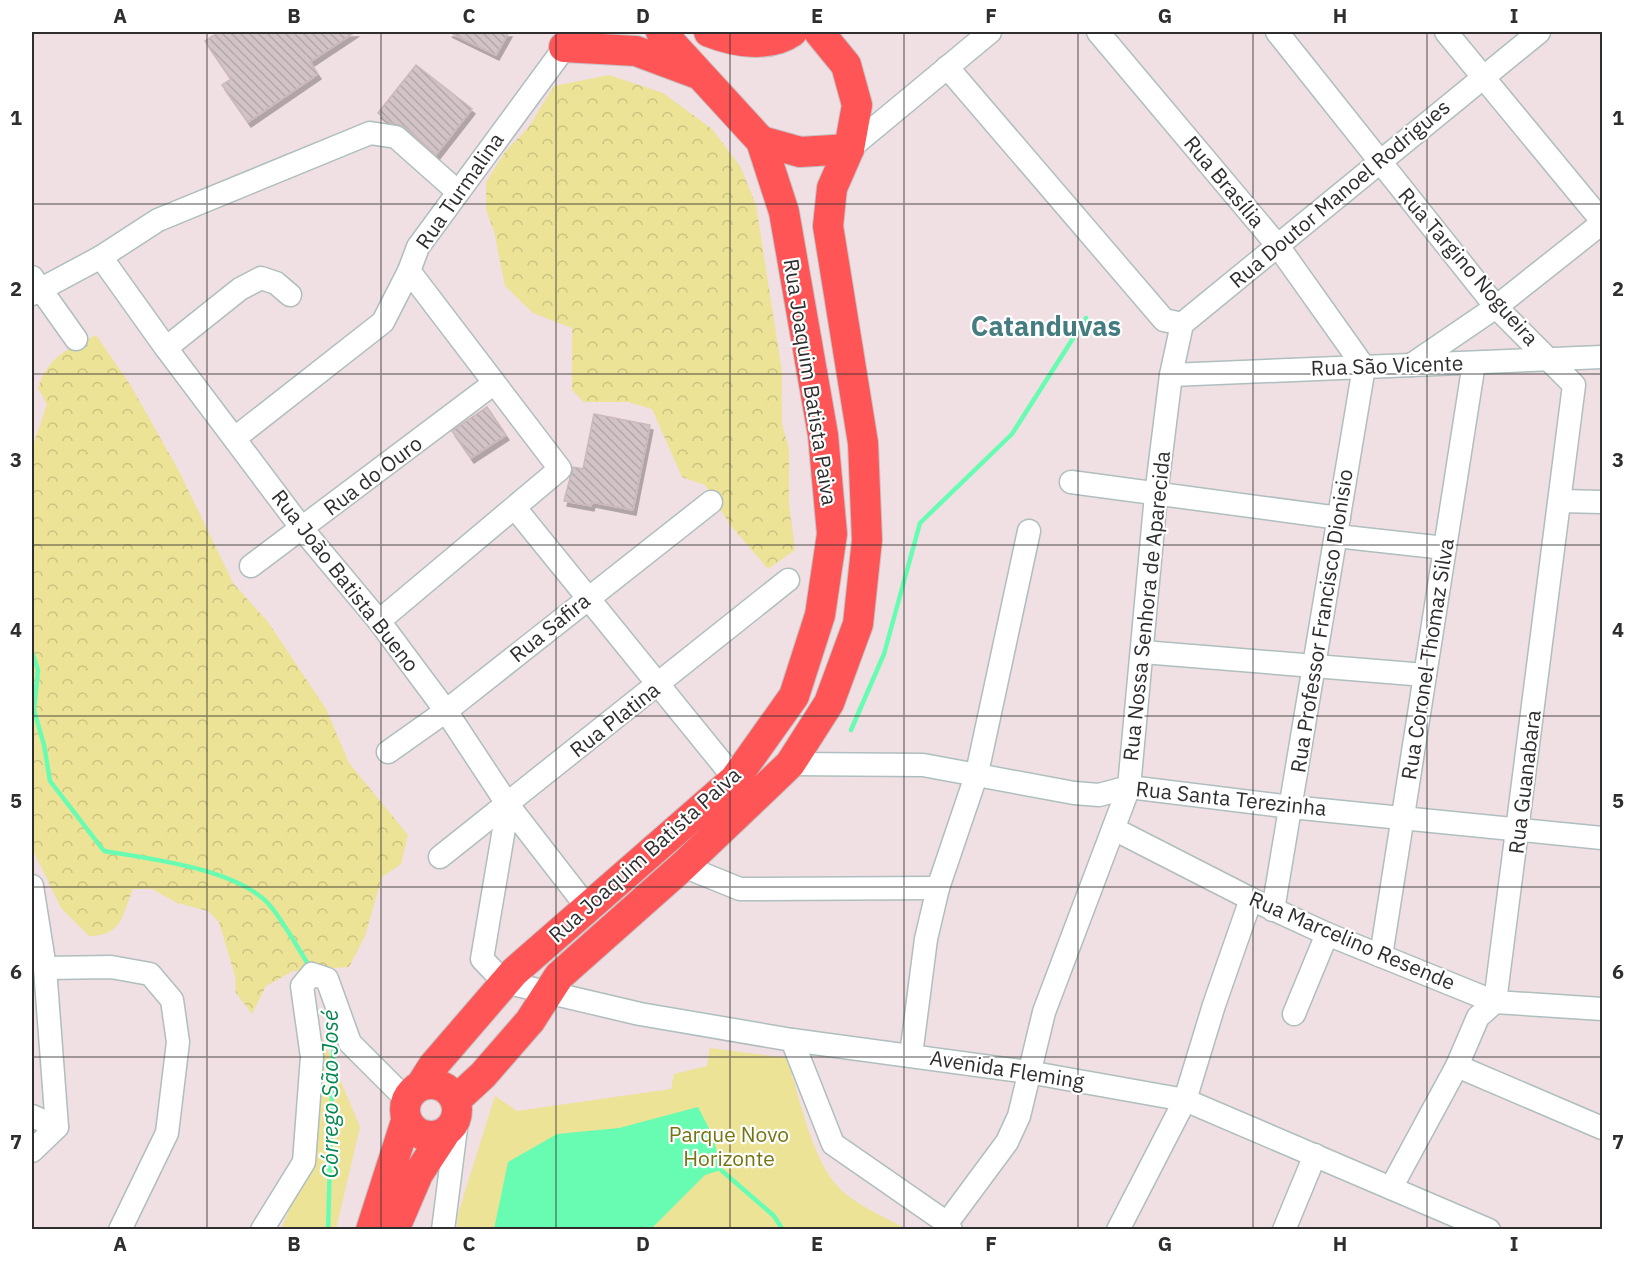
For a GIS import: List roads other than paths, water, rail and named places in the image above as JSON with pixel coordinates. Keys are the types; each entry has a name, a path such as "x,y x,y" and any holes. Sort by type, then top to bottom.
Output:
{"main road":[{"name":"Rua Joaquim Batista Paiva","path":"371,1230 387,1188 411,1102 433,1066 504,982 735,779 794,696 820,615 831,534 823,435 784,212 762,141 662,32"},
{"path":"570,39 636,51 706,82 718,35 758,42 792,32"},
{"name":"Rua Joaquim Batista Paiva","path":"394,1230 418,1174 452,1118 483,1075 530,1021 559,976 683,866 790,764 829,703 858,624 867,540 863,443 828,226 831,189 849,149 857,105 846,65 819,32"},
{"path":"762,141 800,152 849,149"},
{"path":"442,1085 452,1118 421,1136 411,1102 442,1085"}],"street":[{"path":"849,149 990,32"},
{"name":"Rua Brasília","path":"1098,32 1278,246 1364,367"},
{"name":"Rua Targino Nogueira","path":"1276,32 1496,307 1548,359"},
{"path":"1411,365 1496,307 1602,222 1446,32"},
{"name":"Rua Doutor Manoel Rodrigues","path":"1182,324 1539,32"},
{"name":"Rua Turmalina","path":"235,438 382,322 409,271 418,246 570,39"},
{"path":"947,67 1164,320 1182,324 1171,375"},
{"path":"76,339 34,286 101,257 158,220 370,133 396,137 458,192"},
{"name":"Rua João Batista Bueno","path":"101,257 166,348 303,530 379,621 446,711 508,805 587,907"},
{"path":"379,621 560,469 409,271"},
{"path":"166,348 240,289 261,278 276,283 290,295"},
{"name":"Rua São Vicente","path":"1171,375 1602,357"},
{"name":"Rua Guanabara","path":"1496,1002 1574,385 1548,359"},
{"name":"Rua Coronel Thomaz Silva","path":"1381,956 1474,363"},
{"name":"Rua Professor Francisco Dionisio","path":"1274,910 1364,367"},
{"name":"Rua Nossa Senhora de Aparecida","path":"949,1226 1007,1142 1019,1116 1044,1012 1129,787 1156,495 1171,375"},
{"name":"Rua do Ouro","path":"251,566 303,530 493,384"},
{"path":"1071,482 1156,495 1445,548"},
{"path":"1560,501 1602,502"},
{"name":"Rua Safira","path":"388,752 446,711 587,597 711,502"},
{"path":"515,508 735,779"},
{"path":"911,1055 926,939 938,888 977,773 1029,531"},
{"name":"Rua Platina","path":"440,857 658,687 788,580"},
{"path":"1143,652 1425,675"},
{"name":"Rua Santa Terezinha","path":"790,764 923,765 977,773 1074,793 1099,795 1129,787 1291,807 1403,816 1602,838"},
{"path":"504,982 482,959 508,805"},
{"name":"Rua Marcelino Resende","path":"1114,829 1274,910 1327,934 1496,1002 1602,1010"},
{"path":"683,866 740,890 938,888"},
{"path":"32,886 45,968 57,1127"},
{"path":"1118,1230 1185,1100 1214,1005 1251,899"},
{"path":"1294,1014 1327,934"},
{"path":"45,968 111,967 150,974 172,1000 177,1042 167,1133 120,1230"},
{"path":"262,1230 304,1162 312,1056 302,986 312,974 327,979 350,1043 411,1102"},
{"name":"Avenida Fleming","path":"504,982 640,1014 792,1040 1028,1072 1185,1100 1391,1188 1441,1220 1489,1230"},
{"path":"1391,1188 1457,1066 1478,1017 1496,1002"},
{"path":"792,1040 833,1144 949,1226"},
{"path":"1457,1066 1602,1128"},
{"path":"32,1116 57,1127"},
{"path":"443,1230 452,1118"},
{"path":"32,1151 57,1127"},
{"path":"1284,1230 1315,1155"}],"waterway":[{"path":"851,730 884,654 920,523 1012,434 1086,318"},
{"name":"Córrego São José","path":"32,652 38,670 34,710 44,745 50,781 104,851 170,862 218,875 240,884 258,895 272,908 310,967"},
{"name":"Córrego São José","path":"328,1230 334,1025"},
{"path":"721,1170 774,1216 783,1230"},
{"path":"429,1230 438,1227"}],"district":[{"name":"Catanduvas","path":"1046,327"}],"park label":[{"name":"Parque Novo Horizonte","path":"729,1147"}]}
